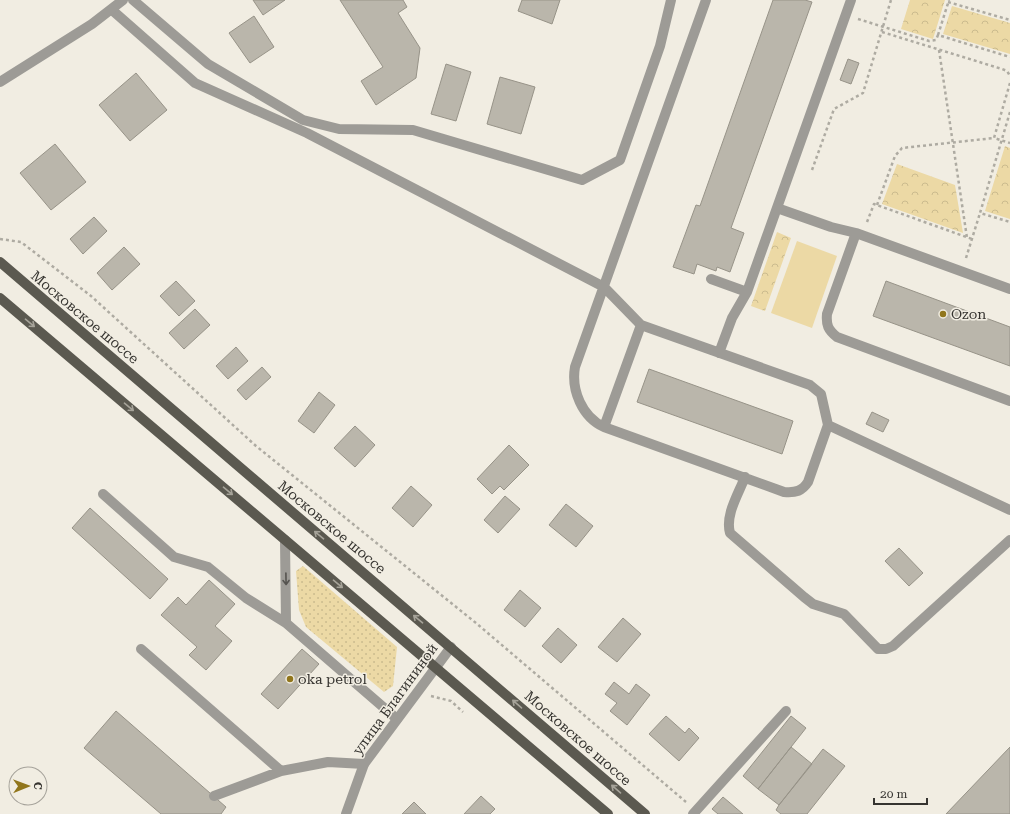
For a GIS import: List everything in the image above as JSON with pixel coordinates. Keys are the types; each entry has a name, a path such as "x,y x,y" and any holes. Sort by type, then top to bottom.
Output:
{"main road":[{"name":"Московское шоссе","path":"0,262 645,814"},
{"path":"0,298 608,814"}],"street":[{"path":"0,82 92,24 123,0"},
{"path":"133,0 208,64 303,120 339,129 413,130 582,180 620,160 660,46 671,0"},
{"path":"112,10 195,83 307,133 604,287 641,325 816,389 821,394 825,404 828,425 808,482 803,490 794,492 784,492 604,427 590,418 585,411 577,393 574,376 575,367 604,287 706,0"},
{"path":"720,353 732,318 747,292 852,0"},
{"path":"777,208 859,235 1010,289"},
{"path":"859,235 827,314 826,325 830,331 837,337 1010,401"},
{"path":"711,279 747,292"},
{"path":"604,427 641,325"},
{"path":"828,425 1010,510"},
{"path":"745,478 729,517 728,525 730,533 813,604 844,614 878,649 886,649 892,646 1010,540"},
{"path":"103,494 174,557 208,567 246,598 286,622 397,719"},
{"path":"285,540 286,622"},
{"name":"улица Благининой","path":"346,814 364,764 416,692 451,647"},
{"path":"141,649 281,771"},
{"path":"694,812 786,711"},
{"path":"214,796 281,771 328,762 364,764"}],"path":[{"path":"812,170 834,109 863,93 891,0"},
{"path":"846,16 929,41 936,40 949,1 1010,20"},
{"path":"882,32 1002,68 1007,71 1010,76"},
{"path":"938,35 1010,57"},
{"path":"939,50 967,238"},
{"path":"994,138 1010,83"},
{"path":"962,272 1010,112"},
{"path":"877,206 897,152 907,147 994,138 1010,143"},
{"path":"859,235 874,204 972,239"},
{"path":"980,213 1010,222"},
{"path":"0,239 21,242 90,296 256,446 476,623 694,812"},
{"path":"416,692 451,701 469,716"}],"green space":[{"path":"910,0 945,0 933,39 901,29"},
{"path":"952,6 1010,23 1010,54 943,34"},
{"path":"1005,146 1010,148 1010,219 985,211"},
{"path":"897,164 955,185 963,233 882,204"},
{"path":"777,232 791,238 765,311 751,306"},
{"path":"797,241 837,256 812,328 771,313"},
{"path":"303,566 397,647 393,686 384,692 306,627 299,610 296,571"}],"building":[{"path":"253,0 285,0 263,15"},
{"path":"340,0 403,0 407,7 398,13 420,48 416,78 376,105 361,81 383,67"},
{"path":"522,0 560,0 552,24 518,11"},
{"path":"773,0 805,0 812,2 731,228 744,233 730,272 717,267 716,271 697,264 694,274 673,267 696,205 700,206"},
{"path":"254,16 274,47 250,63 229,33"},
{"path":"848,59 859,63 851,84 840,80"},
{"path":"446,64 471,72 456,121 431,114"},
{"path":"136,73 167,110 130,141 99,105"},
{"path":"500,77 535,87 521,134 487,124"},
{"path":"55,144 86,182 51,210 20,173"},
{"path":"94,217 107,231 83,254 70,239"},
{"path":"124,247 140,264 112,290 97,273"},
{"path":"176,281 195,301 179,316 160,296"},
{"path":"886,281 1010,327 1010,366 873,316"},
{"path":"195,309 210,325 184,349 169,333"},
{"path":"236,347 248,361 228,379 216,366"},
{"path":"262,367 271,377 246,400 237,390"},
{"path":"649,369 793,421 782,454 637,402"},
{"path":"319,392 335,405 314,433 298,421"},
{"path":"872,412 889,420 883,432 866,424"},
{"path":"355,426 375,445 355,467 334,448"},
{"path":"509,445 529,465 504,490 500,486 492,494 477,479"},
{"path":"411,486 432,505 413,527 392,508"},
{"path":"505,496 520,509 498,533 484,520"},
{"path":"566,504 593,526 576,547 549,525"},
{"path":"90,508 168,579 150,599 72,528"},
{"path":"899,548 923,573 909,586 885,561"},
{"path":"209,580 235,604 215,626 232,641 206,670 189,655 197,647 161,615 178,597 186,605"},
{"path":"520,590 541,608 525,627 504,610"},
{"path":"623,618 641,634 617,662 598,647"},
{"path":"558,628 577,645 561,663 542,646"},
{"name":"oka petrol","path":"302,649 319,664 278,709 261,694"},
{"path":"614,682 629,694 636,684 650,695 627,725 610,711 617,703 605,694"},
{"path":"116,711 226,807 221,814 161,814 84,748"},
{"path":"666,716 685,733 689,728 699,738 679,761 649,734"},
{"path":"791,716 806,728 758,789 743,776"},
{"path":"791,747 812,764 779,805 758,789"},
{"path":"1010,747 1010,814 946,814"},
{"path":"823,749 845,766 807,814 781,814 776,810 779,805"},
{"path":"481,796 495,809 490,814 464,814"},
{"path":"723,797 743,814 718,814 712,809"},
{"path":"414,802 426,814 402,814"}],"place":[{"name":"Ozon","path":"943,314"},
{"name":"oka petrol","path":"290,679"}]}
